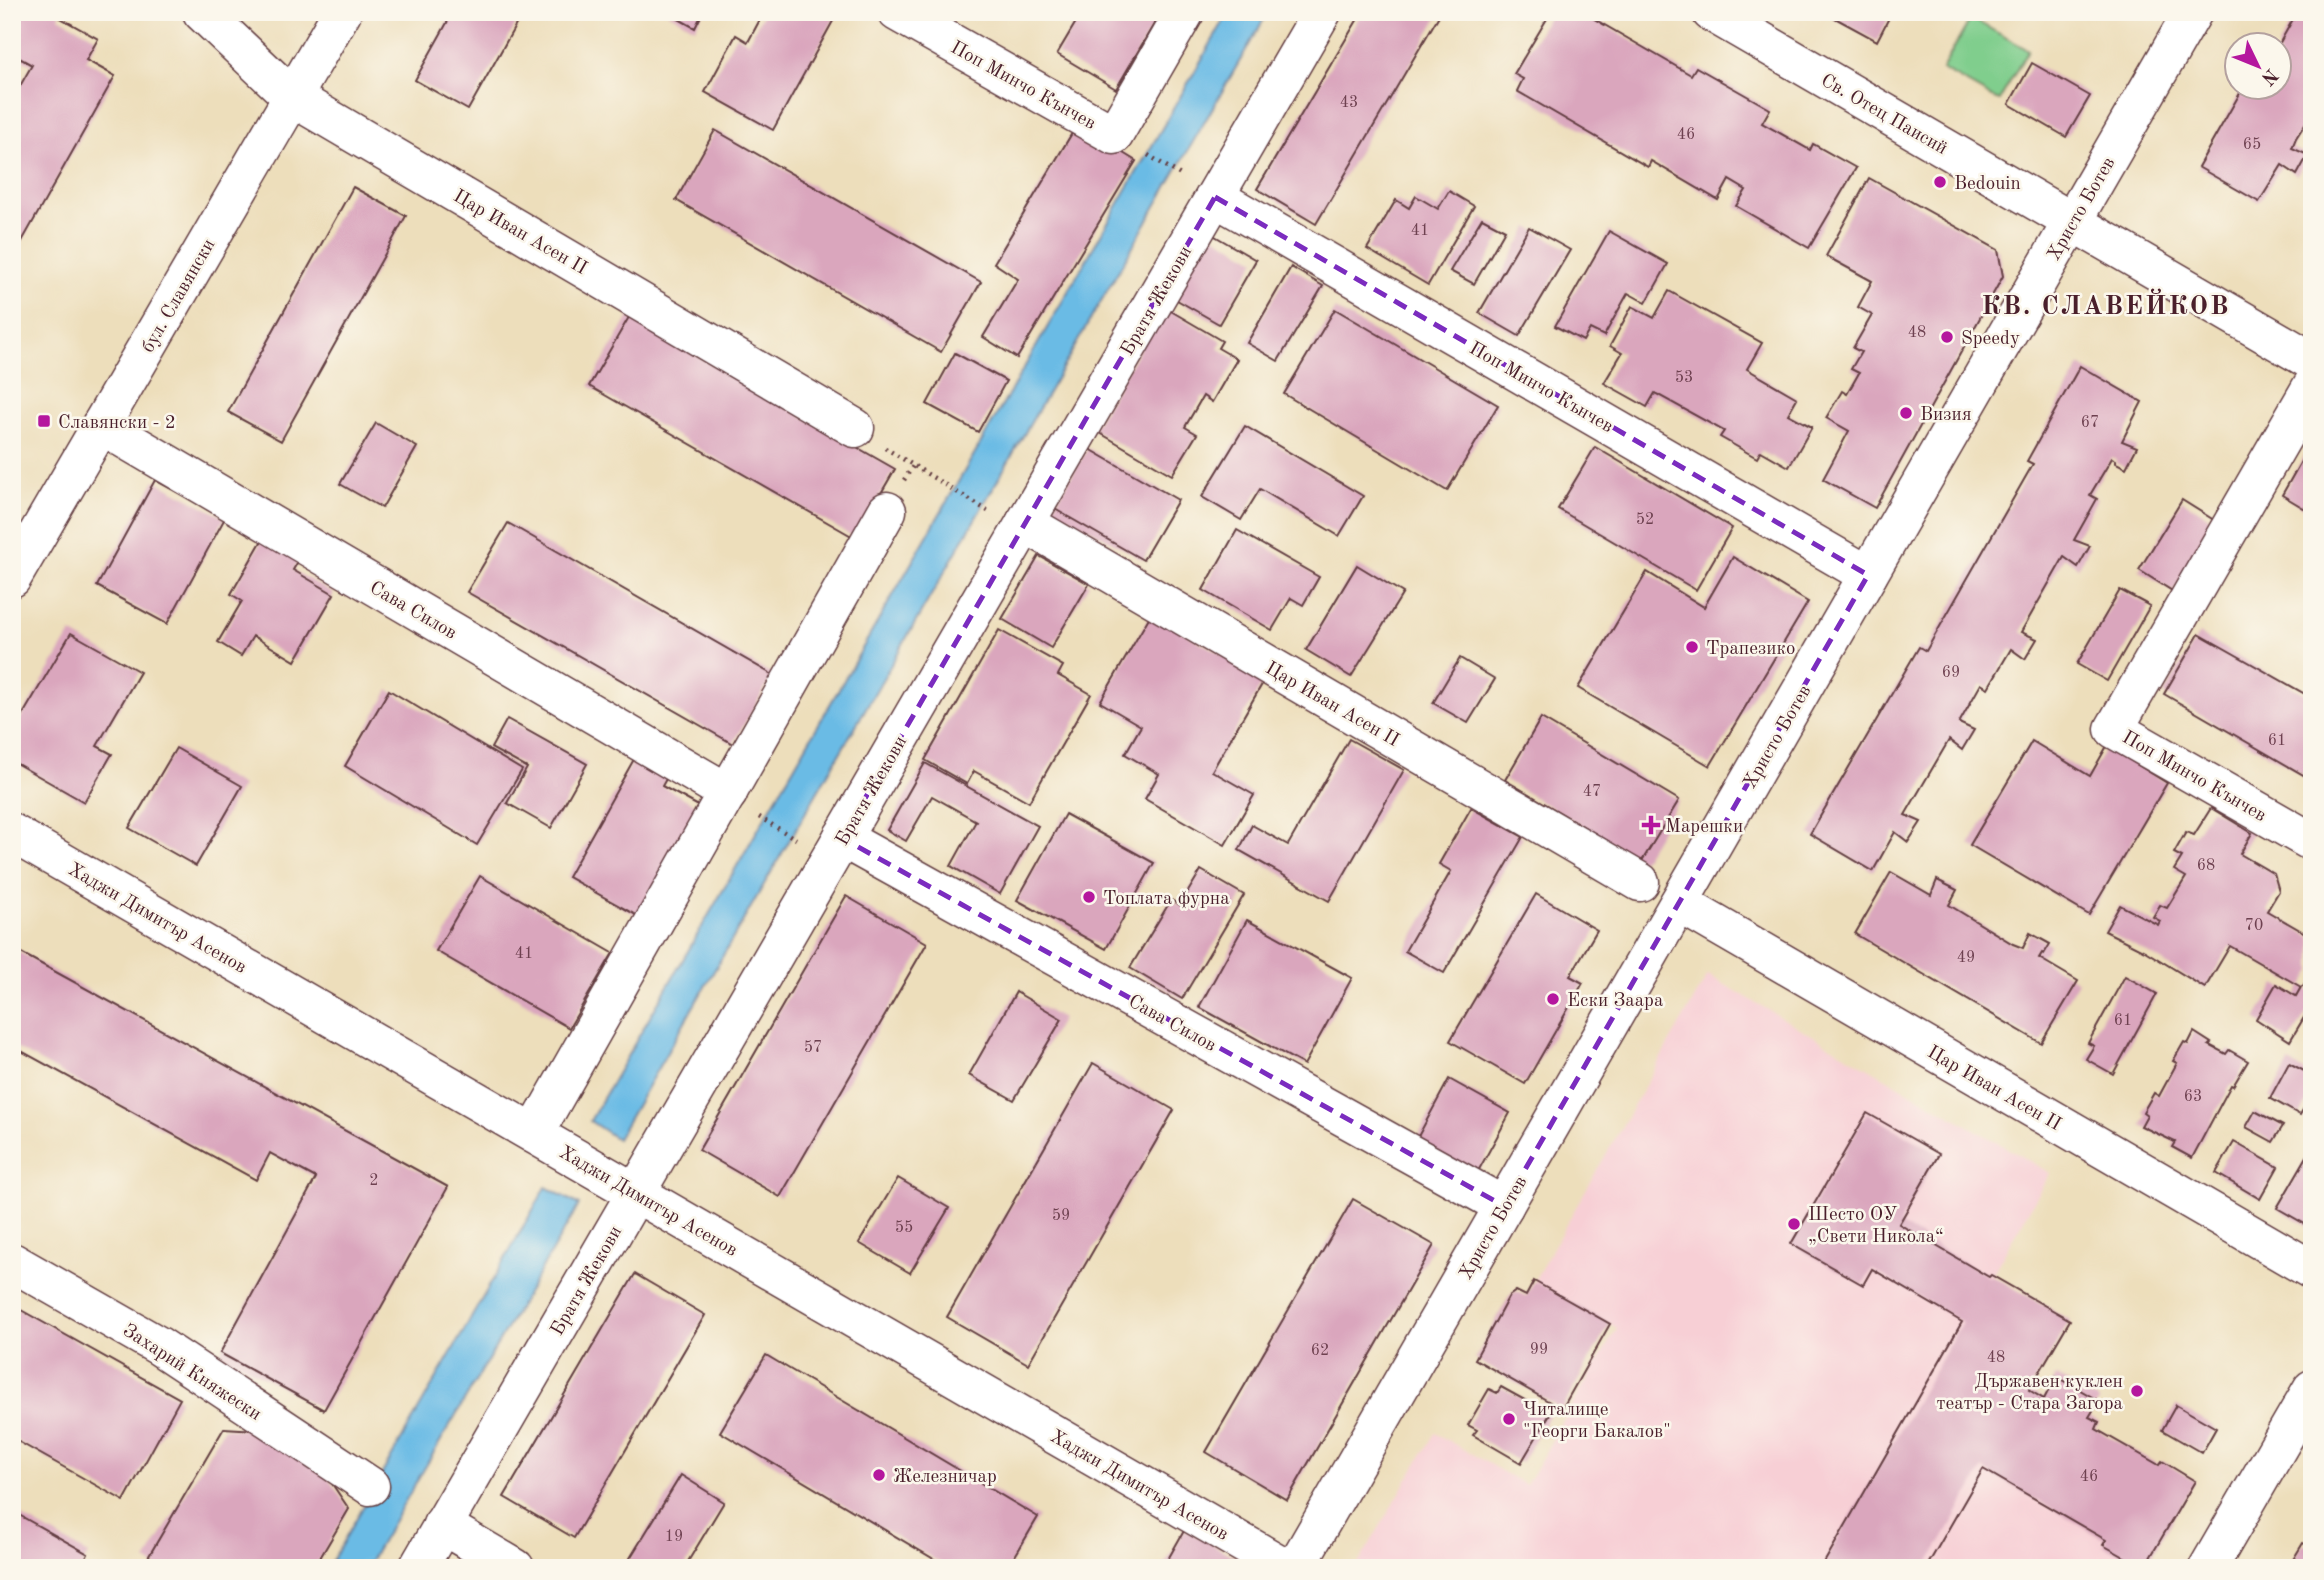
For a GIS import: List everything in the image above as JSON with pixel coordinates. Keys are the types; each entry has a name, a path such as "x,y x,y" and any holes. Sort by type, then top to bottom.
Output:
{"street":[{"name":"Цар Иван Асен II","path":"202,12 292,97 855,428"},
{"name":"бул. Славянски","path":"12,578 342,12"},
{"name":"Поп Минчо Кънчев","path":"897,12 1129,144"},
{"path":"1129,144 1185,12"},
{"name":"Братя Жекови","path":"418,1568 842,838 1009,518 1199,187 1322,12"},
{"name":"Св. Отец Паисий","path":"1712,12 2312,362"},
{"name":"Христо Ботев","path":"1296,1568 2193,12"},
{"name":"Поп Минчо Кънчев","path":"1199,187 1868,575"},
{"name":"Поп Минчо Кънчев","path":"2312,386 2114,729 2312,842"},
{"name":"Сава Силов","path":"101,425 728,793"},
{"path":"534,1134 887,511"},
{"name":"Цар Иван Асен II","path":"1009,518 1640,882"},
{"name":"Хаджи Димитър Асенов","path":"12,833 1286,1568"},
{"name":"Сава Силов","path":"842,838 1504,1206"},
{"name":"Цар Иван Асен II","path":"1679,903 2312,1270"},
{"name":"Захарий Княжески","path":"12,1262 159,1346 370,1486"},
{"path":"2208,1568 2312,1390"},
{"path":"442,1525 515,1568"}],"path":[{"path":"1129,144 1199,187"},
{"path":"855,428 954,490 1009,518"},
{"path":"758,816 799,840"}],"highlighted area":[{"path":"1215,197 1868,575 1504,1206 842,838"}],"shaded area":[{"name":"Шесто ОУ „Свети Никола“","path":"1708,975 2050,1173 1992,1275 2070,1320 1983,1469 2106,1540 2104,1545 2143,1568 1364,1568 1358,1564 1435,1433 1526,1485 1617,1328 1534,1281"}],"green space":[{"path":"1971,18 2028,50 1999,101 1942,69"}],"water":[{"path":"1229,12 1268,12 617,1139 590,1121"},
{"path":"546,1187 579,1205 366,1568 328,1568"}],"building":[{"path":"12,12 61,12 59,17 98,39 86,60 115,76 12,259 12,100 32,65 12,54"},
{"path":"453,12 523,12 468,110 415,80"},
{"path":"666,12 703,12 695,28"},
{"path":"764,12 838,12 773,130 705,92 736,35 748,42"},
{"path":"1082,12 1161,12 1116,89 1057,54"},
{"path":"1362,12 1441,12 1316,224 1257,189"},
{"path":"1551,12 1582,12 1691,75 1696,67 1770,109 1762,123 1810,150 1813,144 1856,168 1809,248 1736,206 1746,190 1729,180 1718,200 1651,161 1648,167 1517,91 1523,79 1514,74"},
{"path":"1838,12 1892,12 1877,41 1835,18"},
{"path":"2297,12 2312,12 2312,113 2292,148 2308,155 2297,175 2282,165 2259,202 2198,167 2235,102 2292,102 2292,32 2286,32"},
{"path":"2032,63 2090,96 2066,137 2009,104"},
{"path":"1077,125 1136,161 1017,358 983,337 1018,279 994,263"},
{"path":"715,130 981,282 941,352 676,200"},
{"path":"1869,178 1998,250 2003,276 1875,508 1823,479 1849,431 1826,418 1842,391 1847,394 1859,373 1851,369 1861,352 1853,348 1872,315 1858,307 1872,281 1826,256"},
{"path":"353,187 406,216 281,441 228,412"},
{"path":"1449,191 1474,206 1428,285 1367,249 1396,200 1409,208 1416,196 1438,209"},
{"path":"1482,218 1505,230 1474,284 1450,271"},
{"path":"1529,227 1570,250 1519,336 1479,313"},
{"path":"1609,231 1668,264 1646,303 1628,293 1604,336 1590,329 1583,341 1555,326"},
{"path":"1208,232 1256,260 1219,324 1170,296"},
{"path":"1291,267 1323,286 1278,361 1247,343"},
{"path":"1669,291 1762,343 1747,369 1797,398 1788,414 1812,427 1789,467 1761,451 1757,458 1720,437 1724,431 1655,393 1647,407 1604,383 1622,353 1610,346 1632,306 1654,318"},
{"path":"1164,307 1222,341 1218,348 1237,359 1212,402 1203,396 1185,427 1197,434 1172,475 1093,429"},
{"path":"1335,309 1498,405 1447,491 1284,394"},
{"path":"629,317 895,469 855,538 589,386"},
{"path":"955,353 1006,381 978,432 927,404"},
{"path":"2080,366 2142,402 2122,441 2137,447 2126,468 2112,458 2090,495 2097,499 2074,540 2090,546 2078,567 2064,557 2021,632 2037,639 2025,659 2011,649 1988,688 1981,684 1959,723 1974,730 1962,750 1949,740 1905,815 1921,822 1908,842 1895,832 1873,871 1810,834 1919,647 1926,651 2033,464 2027,461"},
{"path":"376,423 417,447 382,508 340,484"},
{"path":"1245,426 1363,496 1339,536 1260,489 1241,520 1202,497"},
{"path":"2312,442 2312,513 2282,495"},
{"path":"1595,447 1732,528 1696,590 1558,509"},
{"path":"1088,448 1178,500 1143,560 1053,508"},
{"path":"155,480 225,518 167,624 97,586"},
{"path":"2182,500 2217,522 2174,592 2139,570"},
{"path":"508,523 773,675 733,744 467,592"},
{"path":"1237,530 1319,577 1303,605 1291,598 1272,630 1203,590"},
{"path":"265,535 301,556 293,570 334,594 295,661 253,636 241,656 218,642 242,601 231,594"},
{"path":"1039,556 1089,584 1051,648 1002,619"},
{"name":"Трапезико","path":"1733,557 1808,602 1710,766 1578,688 1647,572 1704,607"},
{"path":"1357,565 1403,593 1351,677 1306,650"},
{"path":"2120,590 2150,606 2107,681 2077,664"},
{"path":"1151,614 1265,679 1212,771 1254,795 1225,845 1145,799 1159,774 1125,754 1141,726 1100,702"},
{"path":"999,630 1063,666 1058,675 1091,694 1029,802 974,771 967,784 925,760"},
{"path":"71,633 140,672 97,746 112,754 84,802 12,761 12,733"},
{"path":"2199,634 2312,698 2312,780 2164,694"},
{"path":"1460,658 1495,679 1468,723 1433,703"},
{"path":"389,690 522,770 477,845 345,766"},
{"path":"1541,718 1679,800 1642,861 1505,780"},
{"path":"507,719 587,764 551,828 507,803 527,768 491,748"},
{"path":"1349,739 1404,770 1329,901 1239,850 1252,825 1288,845"},
{"path":"2032,741 2090,776 2107,746 2167,783 2089,915 1970,845"},
{"path":"176,748 242,786 196,866 129,828"},
{"path":"638,752 671,770 662,786 704,809 643,919 568,877"},
{"path":"925,763 1038,826 1000,894 951,866 976,821 932,796 906,841 887,830"},
{"path":"1471,808 1523,837 1444,973 1405,951 1451,871 1439,864"},
{"path":"2211,808 2252,833 2240,854 2274,874 2279,891 2267,911 2312,937 2312,971 2303,986 2312,992 2312,1004 2290,1041 2256,1019 2276,984 2296,996 2301,987 2230,946 2205,988 2145,951 2105,931 2120,905 2158,925 2160,921 2153,917 2160,905 2167,908 2186,877 2174,870 2182,857 2174,853 2186,832 2194,835"},
{"path":"1065,814 1154,863 1106,949 1017,900"},
{"path":"1201,870 1244,895 1182,999 1130,968 1171,900 1180,905"},
{"path":"1891,872 1931,895 1937,880 1957,890 1949,905 2013,944 2023,948 2030,933 2050,944 2039,958 2078,981 2041,1043 1855,934"},
{"path":"480,876 613,953 569,1028 436,951"},
{"path":"1536,894 1597,930 1570,976 1583,983 1525,1084 1450,1041"},
{"path":"846,896 927,943 780,1197 699,1150"},
{"path":"1247,920 1352,978 1304,1065 1199,1007"},
{"path":"12,948 448,1187 324,1410 220,1353 316,1178 270,1153 256,1180 12,1046"},
{"path":"2125,976 2157,994 2113,1074 2086,1059 2094,1046 2088,1043"},
{"path":"1016,992 1062,1019 1014,1100 969,1075"},
{"path":"2194,1032 2211,1043 2209,1045 2226,1054 2229,1050 2248,1061 2233,1086 2231,1085 2192,1158 2172,1147 2175,1142 2141,1126 2147,1115 2143,1112 2154,1093 2159,1096 2177,1063 2173,1061 2184,1042 2188,1044"},
{"path":"1093,1063 1174,1110 1028,1364 947,1317"},
{"path":"2289,1063 2312,1075 2312,1094 2300,1115 2270,1098"},
{"path":"1449,1079 1510,1113 1476,1175 1415,1142"},
{"path":"2255,1111 2283,1126 2273,1142 2246,1127"},
{"path":"1867,1113 1939,1154 1899,1224 1989,1277 1991,1275 2070,1320 2029,1390 2044,1399 2056,1376 2099,1401 2089,1417 2099,1422 2096,1429 2159,1465 2162,1461 2195,1481 2144,1568 2103,1545 2106,1540 1983,1469 1926,1568 1821,1568 1962,1322 1872,1269 1863,1285 1791,1244"},
{"path":"2234,1142 2278,1167 2260,1199 2216,1173"},
{"path":"2312,1148 2312,1228 2277,1208"},
{"path":"898,1178 949,1208 910,1273 859,1243"},
{"path":"1353,1199 1434,1245 1287,1500 1206,1452"},
{"path":"635,1274 705,1315 574,1538 504,1497"},
{"path":"1534,1281 1610,1324 1562,1409 1475,1359 1509,1296 1516,1291 1526,1296"},
{"path":"12,1305 180,1399 124,1501 12,1438"},
{"name":"Железничар","path":"766,1355 1038,1517 1008,1568 949,1568 720,1432"},
{"name":"Читалище \"Георги Бакалов\"","path":"1501,1387 1550,1414 1521,1463 1473,1435 1477,1430 1468,1425 1489,1389 1497,1393"},
{"path":"2176,1405 2216,1428 2202,1453 2162,1430"},
{"path":"224,1428 256,1430 324,1472 349,1509 314,1568 158,1568 146,1561"},
{"path":"681,1475 724,1502 684,1568 624,1568"},
{"path":"12,1511 88,1554 81,1568 12,1568"},
{"path":"1185,1529 1254,1568 1163,1568"},
{"path":"2303,1543 2312,1548 2312,1568 2288,1568"}],"place":[{"name":"Bedouin","path":"1940,182"},
{"name":"Speedy","path":"1947,337"},
{"name":"Визия","path":"1906,413"},
{"name":"Славянски - 2","path":"44,421"},
{"name":"Трапезико","path":"1692,647"},
{"name":"Марешки","path":"1651,825"},
{"name":"Топлата фурна","path":"1089,897"},
{"name":"Ески Заара","path":"1553,999"},
{"name":"Шесто ОУ „Свети Никола“","path":"1794,1224"},
{"name":"Държавен куклен театър - Стара Загора","path":"2137,1391"},
{"name":"Читалище \"Георги Бакалов\"","path":"1509,1419"},
{"name":"Железничар","path":"879,1475"}],"district":[{"name":"КВ. СЛАВЕЙКОВ","path":"2106,305"}]}
